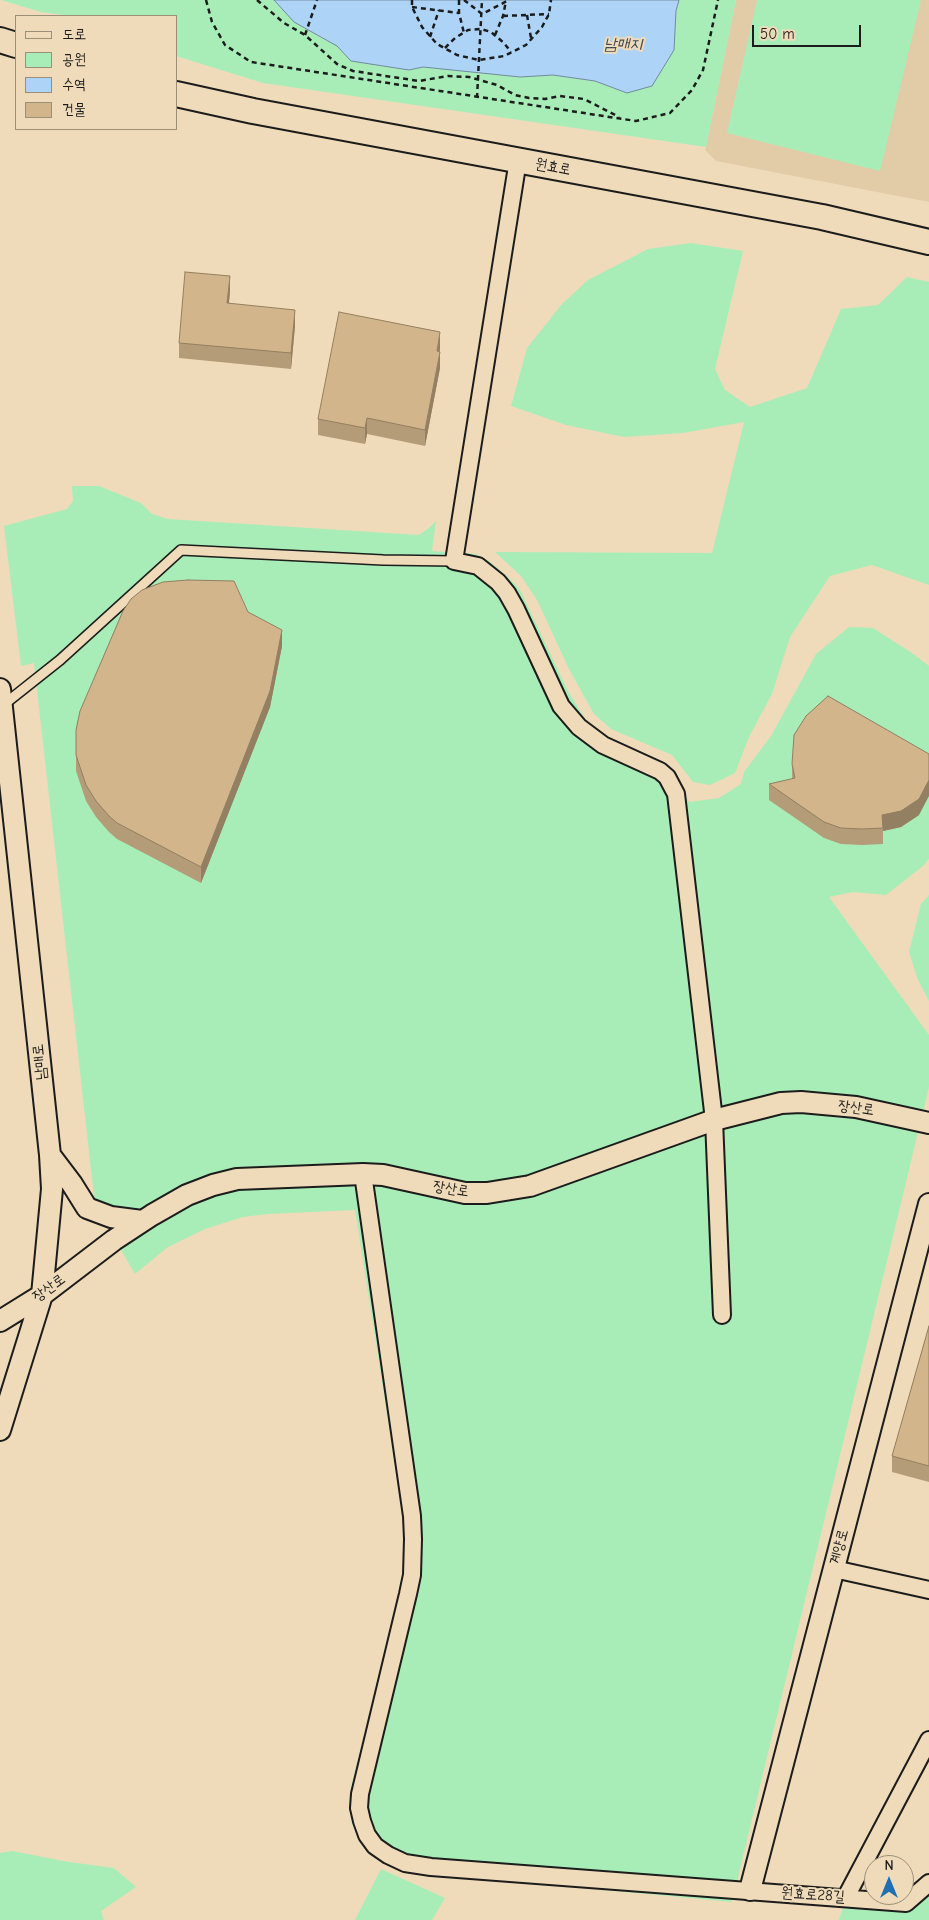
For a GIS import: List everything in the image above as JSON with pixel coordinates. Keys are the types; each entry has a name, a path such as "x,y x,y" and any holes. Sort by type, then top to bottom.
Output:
{"main road":[{"path":"0,40 15,45"},
{"name":"원효로","path":"178,94 253,111 822,217 929,242"}],"street":[{"path":"518,160 454,561 478,566 498,582 507,594 516,609 561,706 579,728 603,745 660,771 667,777 676,794 714,1120 722,1315"},
{"name":"남매로","path":"0,1430 42,1295 51,1206 50,1155 1,698"},
{"name":"장산로","path":"0,1321 42,1295 142,1221 187,1196 213,1185 238,1179 363,1174 383,1175 466,1193 487,1193 530,1186 714,1120 781,1103 801,1102 881,1111 929,1123"},
{"path":"50,1155 87,1208 111,1218 142,1221"},
{"name":"원효로28길","path":"363,1174 412,1516 413,1539 408,1594 360,1794 360,1815 367,1835 375,1846 388,1856 405,1863 431,1867 906,1903 929,1883"},
{"name":"계양로","path":"750,1890 834,1569 922,1258 929,1204"},
{"path":"834,1569 929,1590"},
{"path":"846,1897 929,1740"}],"lane":[{"path":"1,698 60,660 181,550 383,560 454,561"}],"path":[{"path":"206,0 212,22 225,45 251,62 636,121 670,113 692,90 703,70 718,0"},
{"path":"305,34 317,0"},
{"path":"412,0 412,7 422,27 437,44 457,55 479,60 504,56 526,45 542,27 549,14 551,0"},
{"path":"459,0 459,13 464,33"},
{"path":"464,0 482,14"},
{"path":"477,98 482,0"},
{"path":"482,14 507,0"},
{"path":"494,35 503,16 507,0"},
{"path":"259,1 284,23 305,34 337,64 352,71 419,82 448,76 469,77 497,85 515,96 545,99 560,96 584,99 621,118"},
{"path":"412,7 459,13"},
{"path":"430,36 440,10"},
{"path":"503,16 549,14"},
{"path":"527,15 531,39"},
{"path":"445,48 455,38 468,30 481,29 494,35 511,52"}],"shaded area":[{"path":"736,0 929,0 929,202 716,161 705,150"}],"green space":[{"path":"1,0 736,0 706,147 263,83 178,57 178,15 64,15 41,12"},
{"path":"757,0 921,0 880,171 727,133"},
{"path":"691,243 743,251 715,369 725,390 750,407 807,388 841,309 878,305 907,277 929,282 929,585 872,565 830,576 790,637 772,694 749,737 735,773 710,785 693,782 672,755 611,729 594,714 569,669 537,600 521,576 495,552 712,553 744,422 683,433 624,437 566,425 511,406 527,348 562,304 588,280 648,249"},
{"path":"72,486 99,486 141,503 152,514 168,519 419,535 436,521 432,551 476,554 489,561 509,578 520,590 568,691 586,720 600,736 666,765 679,779 689,802 719,798 741,784 744,772 771,736 816,654 849,627 873,628 929,666 929,859 923,866 886,895 853,892 829,897 929,1035 929,1087 732,1902 403,1871 389,1866 375,1857 358,1839 349,1807 350,1792 403,1581 406,1534 355,1210 243,1217 205,1229 168,1247 135,1274 95,1205 34,663 21,666 4,526 67,509 73,501"},
{"path":"929,895 929,1001 918,980 909,952 921,904"},
{"path":"12,1851 114,1868 136,1887 101,1911 104,1920 0,1920 0,1853"},
{"path":"381,1869 445,1898 432,1920 355,1920"},
{"path":"929,1883 929,1920 839,1920 846,1897 864,1899 864,1905 914,1905 914,1897"}],"water":[{"name":"남매지","path":"274,0 679,0 676,11 674,50 652,86 627,93 595,81 553,75 520,77 423,67 409,70 351,61 337,46 294,22"}],"building":[{"path":"185,272 230,276 227,303 295,310 291,353 179,343"},
{"path":"339,312 440,332 437,351 440,352 425,430 367,418 365,428 318,419"},
{"path":"188,580 234,581 248,612 282,630 270,691 201,867 117,823 109,816 96,801 86,785 76,755 76,730 80,711 123,611 131,599 142,590 163,582"},
{"path":"828,696 929,754 929,780 919,799 901,811 882,815 883,828 841,828 824,822 769,784 795,778 792,764 794,735 806,716"},
{"path":"929,1326 929,1466 892,1456"}]}
